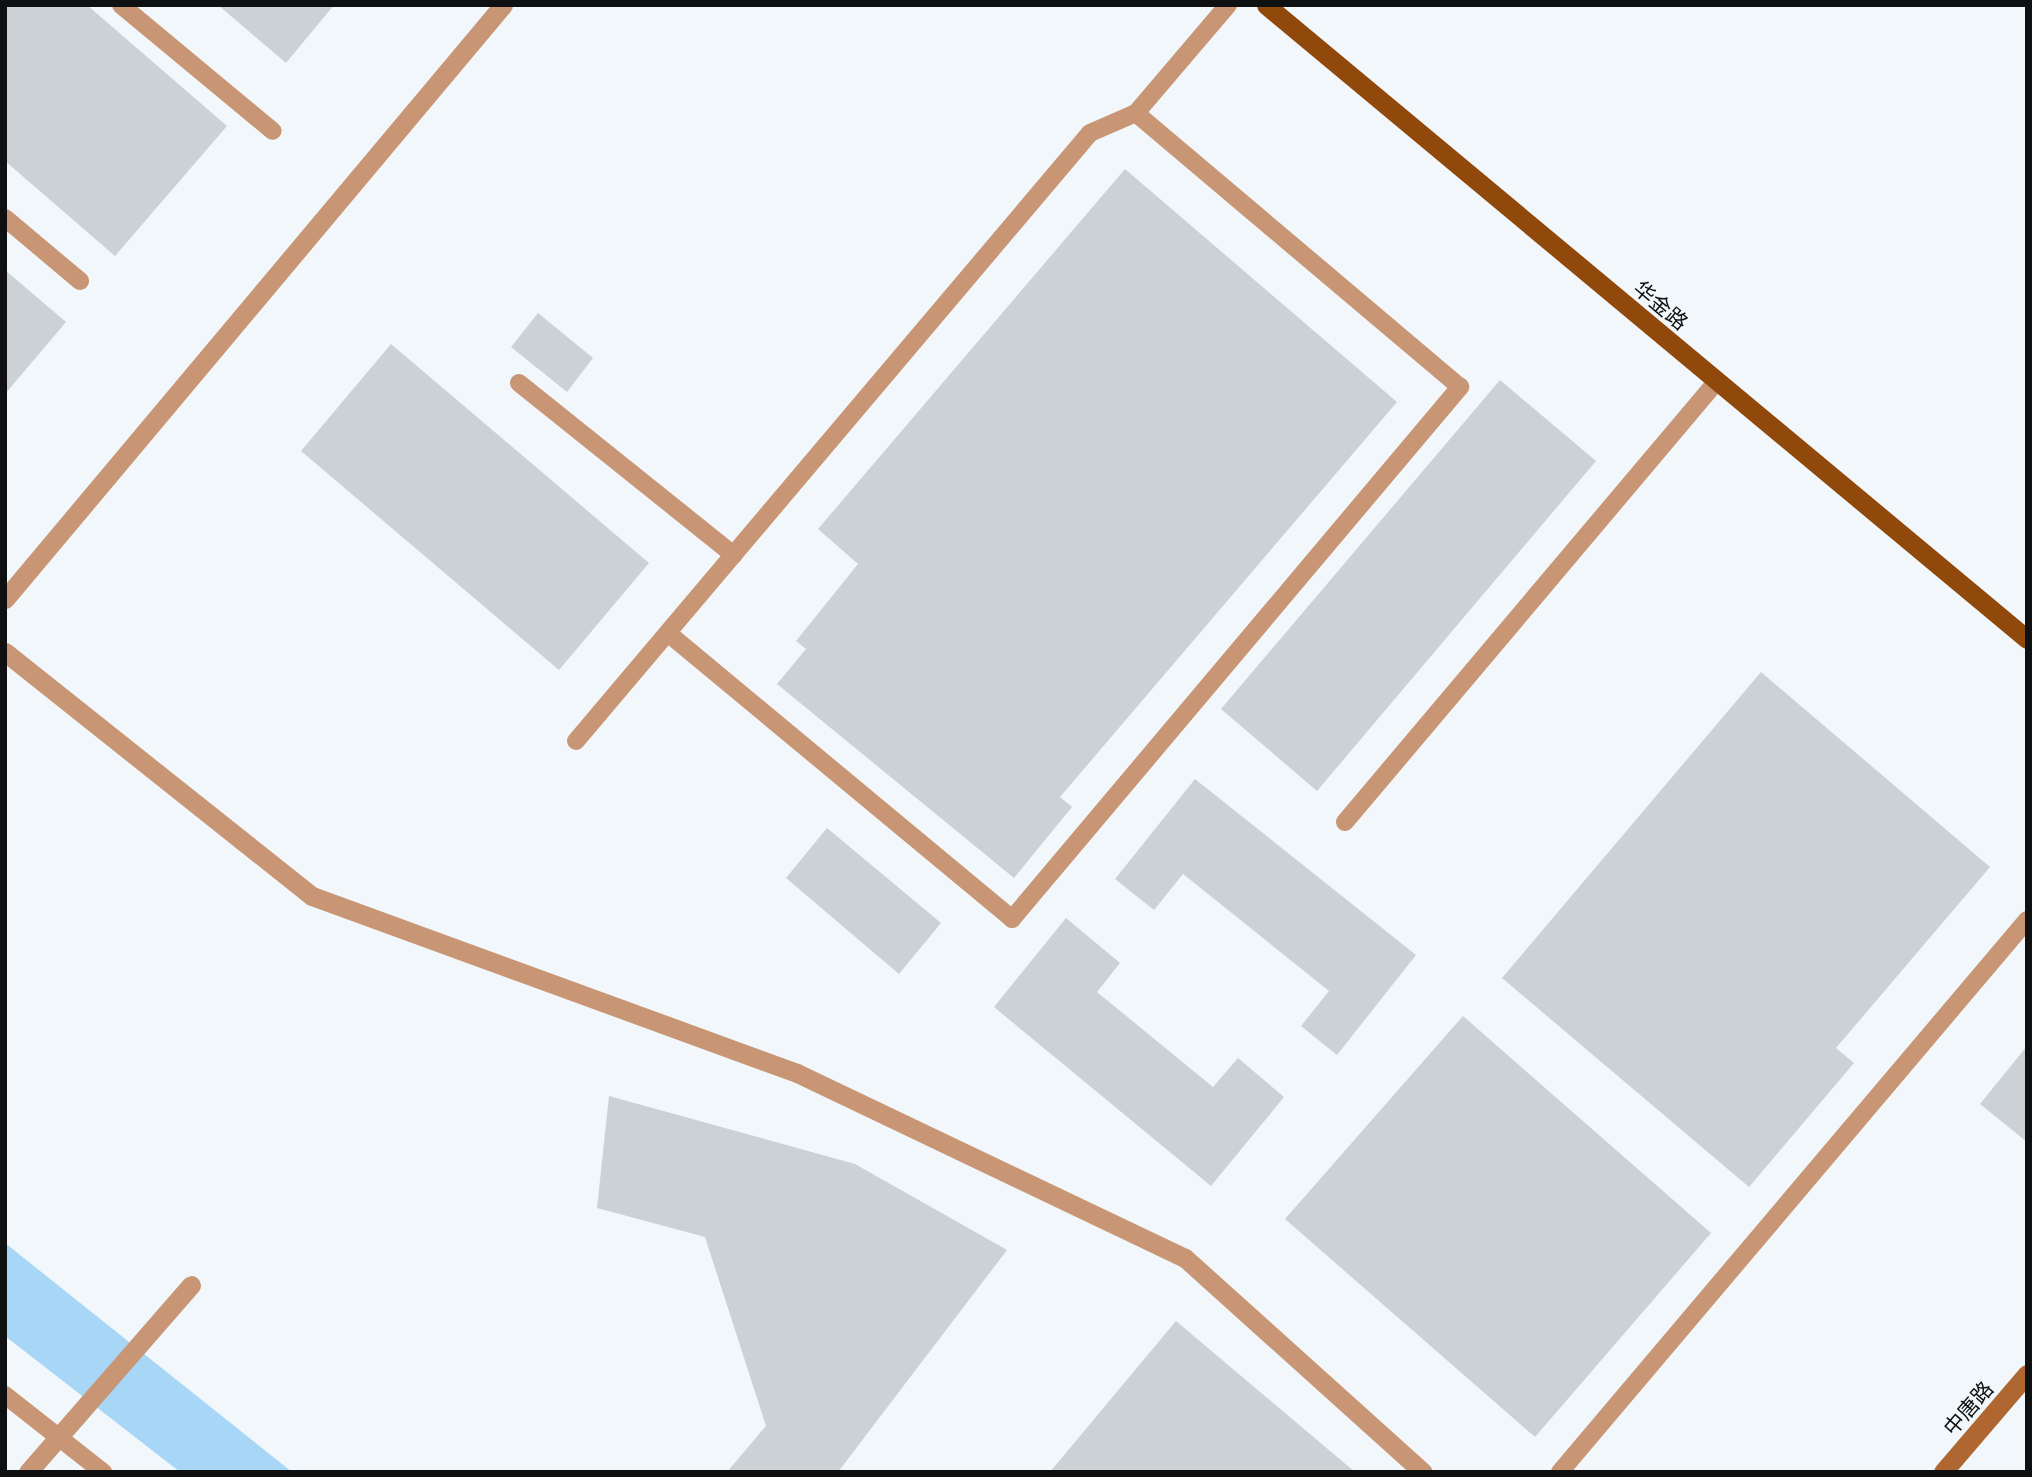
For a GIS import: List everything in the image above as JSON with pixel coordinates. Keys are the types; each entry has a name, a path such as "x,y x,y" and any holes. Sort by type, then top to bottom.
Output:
{"main road":[{"name":"华金路","path":"1266,5 2027,639"},
{"name":"中唐路","path":"1943,1472 2027,1374"}],"street":[{"path":"5,599 503,5"},
{"path":"5,652 312,895 797,1073 1185,1258 1423,1472"},
{"path":"28,1472 191,1285"}],"lane":[{"path":"121,5 273,131"},
{"path":"576,741 1090,133 1136,113 1228,5"},
{"path":"669,634 1012,919 1460,387 1136,113"},
{"path":"5,218 80,281"},
{"path":"1345,822 1717,381"},
{"path":"519,383 734,555"},
{"path":"1560,1472 2027,920"},
{"path":"5,1395 103,1472"}],"water":[{"path":"5,1243 292,1472 180,1472 5,1336"}],"building":[{"path":"5,5 87,5 227,126 115,256 5,161"},
{"path":"218,5 334,5 286,63"},
{"path":"1125,169 1397,402 1060,797 1072,807 1014,878 777,684 806,649 796,641 858,564 818,529"},
{"path":"5,270 66,322 5,394"},
{"path":"538,313 593,358 567,392 511,347"},
{"path":"391,344 649,563 559,670 301,451"},
{"path":"1500,380 1596,461 1317,791 1221,709"},
{"path":"1761,672 1990,867 1836,1048 1854,1063 1749,1187 1502,978"},
{"path":"1195,779 1416,955 1337,1055 1301,1026 1329,991 1183,874 1154,910 1115,879"},
{"path":"827,828 941,923 899,974 786,878"},
{"path":"1066,918 1120,963 1097,992 1213,1087 1238,1058 1284,1097 1211,1186 994,1007"},
{"path":"1463,1016 1711,1233 1535,1437 1285,1219"},
{"path":"2027,1046 2027,1142 1980,1104"},
{"path":"609,1096 855,1164 1007,1250 838,1472 727,1472 766,1426 705,1237 597,1208"},
{"path":"1176,1321 1355,1472 1050,1472"}]}
